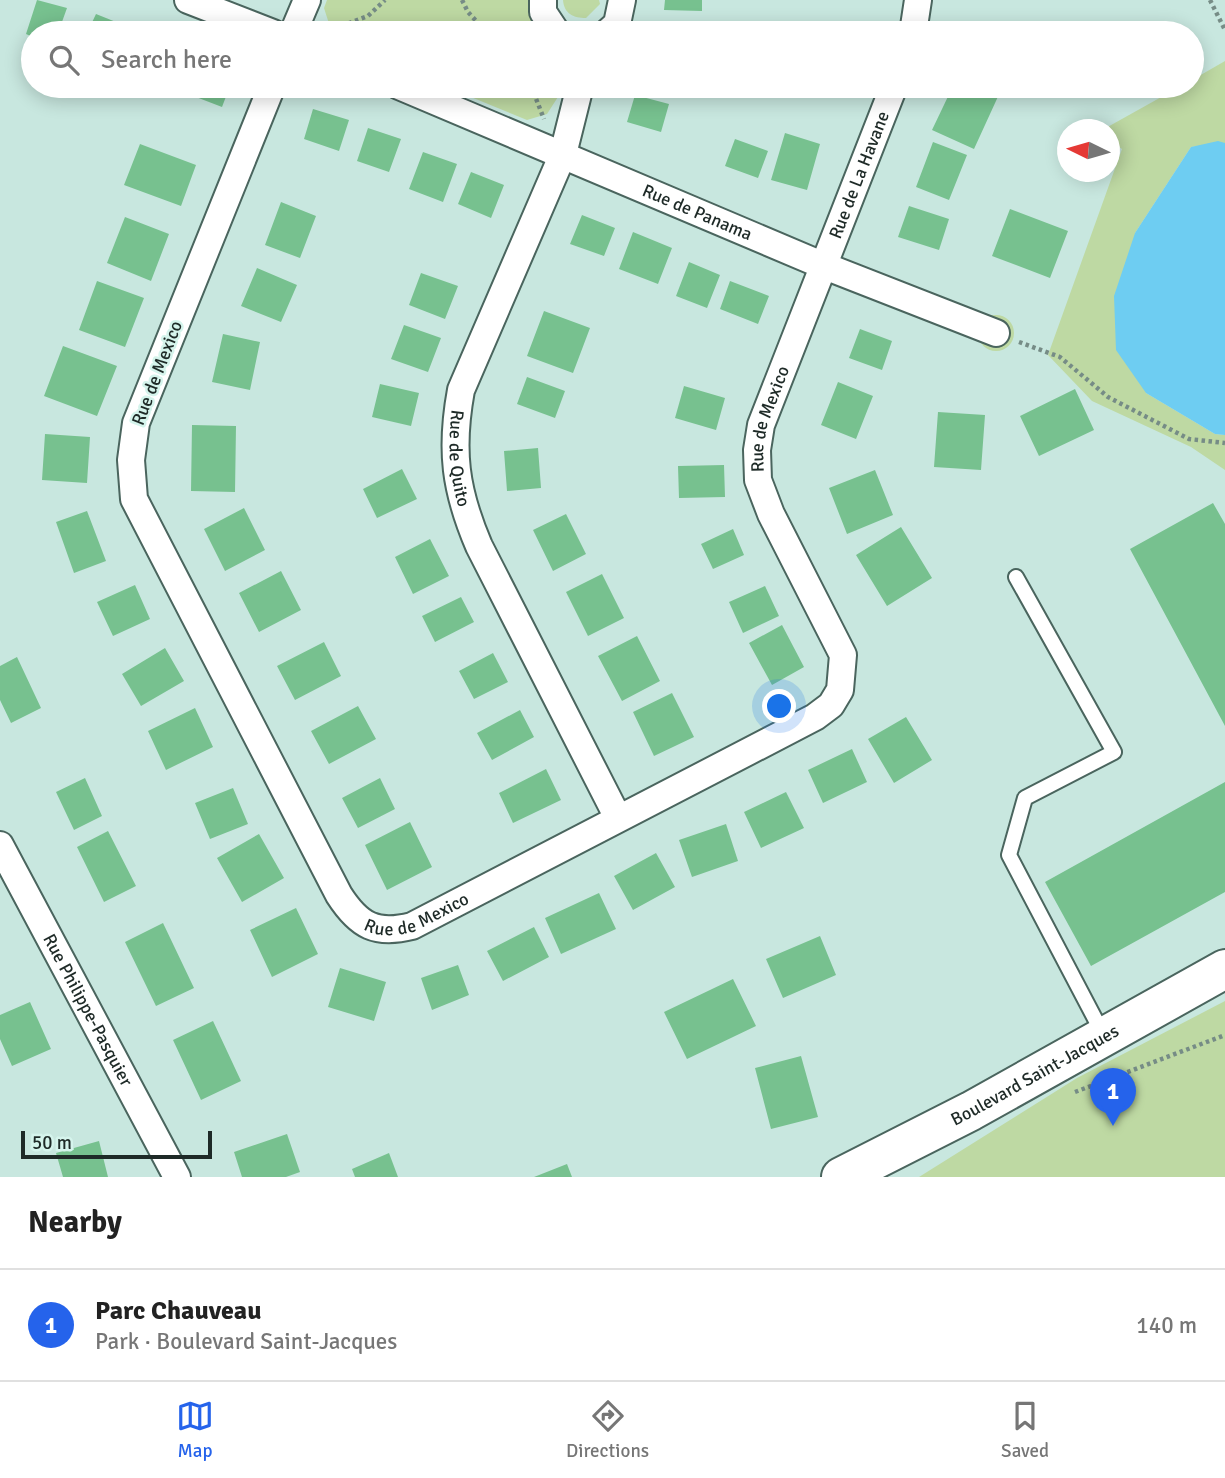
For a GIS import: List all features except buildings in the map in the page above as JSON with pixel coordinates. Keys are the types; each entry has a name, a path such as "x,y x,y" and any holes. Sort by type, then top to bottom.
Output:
{"street":[{"path":"188,0 242,21"},
{"path":"298,21 307,0"},
{"path":"542,0 548,21"},
{"path":"618,21 622,0"},
{"path":"915,21 918,0"},
{"name":"Rue de Mexico","path":"267,98 136,423 131,460 134,499 352,915 371,927 391,931 412,926 815,717 831,705 839,691 843,655 771,514 758,480 757,450 761,425 822,265"},
{"name":"Rue de Panama","path":"428,98 822,265 996,333"},
{"name":"Rue de Quito","path":"577,98 563,154 461,390 454,430 456,473 464,509 479,546 618,818"},
{"name":"Rue de La Havane","path":"822,265 889,98"},
{"name":"Rue Philippe-Pasquier","path":"0,845 177,1177"},
{"name":"Boulevard Saint-Jacques","path":"841,1177 971,1111 1225,969"}],"lane":[{"path":"1016,577 1114,752 1025,798 1009,855 1103,1035"}],"path":[{"path":"355,21 368,16 385,0"},
{"path":"462,0 476,21"},
{"path":"1210,0 1225,30"},
{"path":"996,333 1060,357 1108,397 1189,439 1225,443"},
{"path":"1071,1093 1225,1035"}],"green space":[{"path":"327,0 530,0 529,11 536,21 328,21 324,8"},
{"path":"563,0 599,0 600,4 586,18 582,18 568,12"},
{"path":"1225,61 1225,143 1191,147 1135,233 1146,393 1215,434 1225,435 1225,470 1191,447 1092,401 1048,355 1110,182 1120,182 1120,120 1160,98 1204,98 1204,73"},
{"path":"473,98 557,98 547,114 527,120"},
{"path":"996,315 1009,320 1014,333 1009,346 996,351 983,346 978,333 983,320"},
{"path":"1225,1001 1225,1177 919,1177 1077,1078"}],"water":[{"path":"1218,141 1225,143 1225,435 1215,434 1146,393 1116,350 1114,296 1135,233 1191,147"}],"place":[{"name":"Parc Chauveau","path":"1113,1126"}]}
